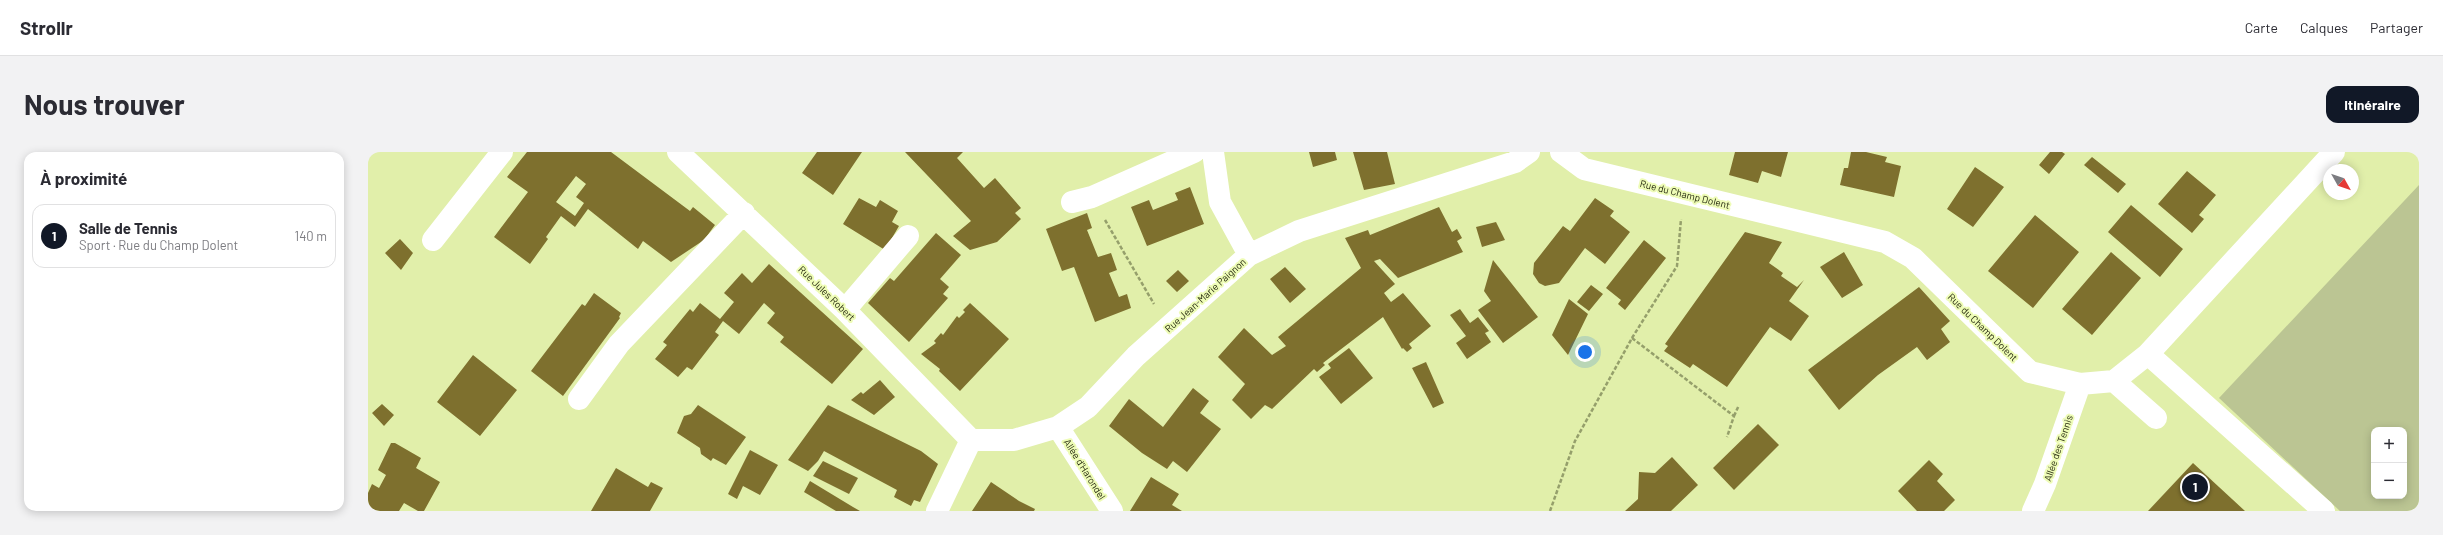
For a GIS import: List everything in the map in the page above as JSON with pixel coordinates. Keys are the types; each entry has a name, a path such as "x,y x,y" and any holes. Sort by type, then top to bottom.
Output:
{"street":[{"path":"433,240 502,152"},
{"name":"Rue Jules Robert","path":"678,152 845,310 971,440"},
{"path":"1082,200 1194,152"},
{"path":"1213,152 1220,202 1249,255"},
{"name":"Rue Jean-Marie Paignon","path":"971,440 1014,440 1058,427 1088,407 1136,356 1249,255 1299,231 1515,162 1529,152"},
{"name":"Rue du Champ Dolent","path":"1561,152 1584,169 1885,242 1913,258 2030,372 2080,384 2114,381"},
{"path":"2156,418 2114,381 2148,354 2334,152"},
{"path":"579,398 619,344 744,213"},
{"path":"845,310 908,236"},
{"path":"2148,354 2324,511"},
{"name":"Allée des Tennis","path":"2033,511 2045,484 2080,384"},
{"name":"Allée d'Harondel","path":"1058,427 1112,511"},
{"path":"937,511 971,440"}],"path":[{"path":"1550,511 1575,441 1632,338 1677,266 1684,194"},
{"path":"1082,200 1168,328"},
{"path":"1632,338 1734,416"},
{"path":"1727,437 1739,405"}],"green space":[{"path":"2419,185 2419,511 2340,511 2219,398"}],"building":[{"path":"527,152 611,152 690,211 693,207 715,225 704,240 671,262 643,241 638,249 588,209 575,227 561,216 546,237 548,239 530,264 494,237 528,192 507,177","holes":["576,176 586,184 576,197 584,203 575,216 556,202"]},
{"path":"817,152 862,152 833,195 802,173"},
{"path":"905,152 963,152 957,158 984,188 995,178 1021,208 1015,213 1021,219 997,242 970,250 953,236 971,221"},
{"path":"1309,152 1335,152 1337,160 1313,167"},
{"path":"1353,152 1387,152 1395,184 1364,190"},
{"path":"1735,152 1788,152 1781,177 1762,171 1758,183 1729,175"},
{"path":"1851,152 1866,152 1887,157 1885,162 1901,166 1894,197 1840,185 1844,168 1848,168"},
{"path":"2050,152 2062,152 2065,154 2049,174 2039,165"},
{"path":"2092,157 2126,184 2118,193 2084,165"},
{"path":"1975,167 2004,187 1973,227 1947,209"},
{"path":"2187,171 2216,195 2199,215 2204,219 2192,233 2158,204"},
{"path":"1190,187 1204,224 1147,246 1131,207 1149,200 1153,210 1178,200 1175,193"},
{"path":"859,198 876,207 880,200 898,211 892,222 899,226 885,250 843,224"},
{"path":"1595,198 1614,211 1610,216 1630,232 1605,264 1585,248 1559,283 1545,286 1539,283 1533,274 1534,263 1563,226 1570,231"},
{"path":"2131,205 2183,249 2160,277 2108,232"},
{"path":"1439,207 1452,232 1457,229 1462,238 1457,241 1463,252 1398,278 1380,259 1374,261 1395,284 1384,293 1391,302 1403,293 1431,326 1409,344 1412,348 1407,352 1403,348 1402,349 1383,317 1323,363 1325,365 1317,372 1314,369 1272,409 1265,405 1251,419 1232,400 1245,384 1218,357 1244,328 1272,355 1286,346 1278,337 1361,268 1345,238 1368,230 1370,235"},
{"path":"1087,213 1092,228 1087,230 1098,257 1111,253 1117,270 1109,273 1119,297 1127,294 1131,308 1095,322 1074,267 1062,271 1046,229"},
{"path":"2035,215 2079,252 2033,308 1988,271"},
{"path":"1496,222 1505,240 1482,247 1476,227"},
{"path":"1745,232 1782,242 1769,263 1783,273 1781,276 1797,287 1804,280 1789,301 1809,316 1791,341 1770,327 1727,387 1693,364 1690,368 1664,351 1668,346 1665,344"},
{"path":"936,233 961,255 940,279 949,287 943,294 948,298 909,342 868,303 890,278 894,281"},
{"path":"400,239 413,253 401,270 385,253"},
{"path":"1644,240 1666,258 1625,310 1618,304 1621,300 1606,288"},
{"path":"1844,252 1863,285 1842,298 1820,267"},
{"path":"2111,252 2141,278 2092,335 2062,309"},
{"path":"1493,260 1538,317 1503,343 1478,310 1491,301 1484,291"},
{"path":"769,264 863,349 832,384 780,342 784,337 767,323 775,313 764,303 739,334 723,321 715,332 719,335 692,370 687,367 678,377 655,359 667,345 663,342 690,309 693,312 700,303 720,319 734,302 724,293 742,273 752,283"},
{"path":"1285,267 1306,289 1290,303 1270,279"},
{"path":"1178,270 1189,281 1177,292 1166,281"},
{"path":"1591,285 1603,294 1589,311 1577,302"},
{"path":"1919,287 1950,321 1941,329 1950,342 1927,360 1917,347 1878,375 1839,410 1808,370"},
{"path":"594,293 621,313 620,318 563,396 531,371 582,304 585,306"},
{"path":"1569,299 1588,314 1568,355 1552,335"},
{"path":"970,303 1009,339 960,391 939,371 940,369 921,354 936,343 934,341 941,333 943,335 957,316 959,318 965,312 963,310"},
{"path":"1460,309 1470,323 1478,317 1489,331 1485,333 1491,342 1467,359 1456,343 1466,336 1450,315"},
{"path":"1349,348 1373,378 1341,404 1319,377 1331,368 1328,364"},
{"path":"473,355 517,390 480,436 437,402"},
{"path":"1426,362 1444,403 1433,408 1412,368"},
{"path":"880,380 895,397 874,415 851,400 861,392 863,394"},
{"path":"1193,388 1209,401 1200,413 1221,429 1187,472 1173,461 1167,469 1142,453 1109,426 1129,399 1163,427"},
{"path":"382,404 394,415 384,426 372,413"},
{"path":"698,405 746,437 726,465 713,458 711,461 701,454 700,448 677,433 684,416 691,414"},
{"path":"828,405 921,451 938,464 920,502 914,500 911,506 894,497 897,490 824,451 818,461 808,471 788,460"},
{"path":"1758,424 1779,445 1734,490 1713,468"},
{"path":"391,443 395,443 421,458 416,468 440,482 424,511 418,511 404,503 399,511 368,511 368,493 372,484 379,488 386,475 378,470"},
{"path":"750,450 778,465 760,495 743,486 737,499 728,494"},
{"path":"1672,457 1698,485 1671,511 1625,511 1638,499 1639,472 1655,473"},
{"path":"1929,460 1943,474 1937,481 1955,500 1944,511 1917,511 1898,491"},
{"path":"823,461 858,478 849,494 813,476"},
{"path":"2193,463 2245,511 2148,511"},
{"path":"616,468 648,487 651,482 663,488 650,511 591,511"},
{"path":"1151,477 1179,494 1172,505 1182,511 1130,511"},
{"path":"810,481 860,511 836,511 804,492"},
{"path":"991,482 1019,501 1035,509 1034,511 972,511"}],"place":[{"name":"Salle de Tennis","path":"2195,487"}]}
